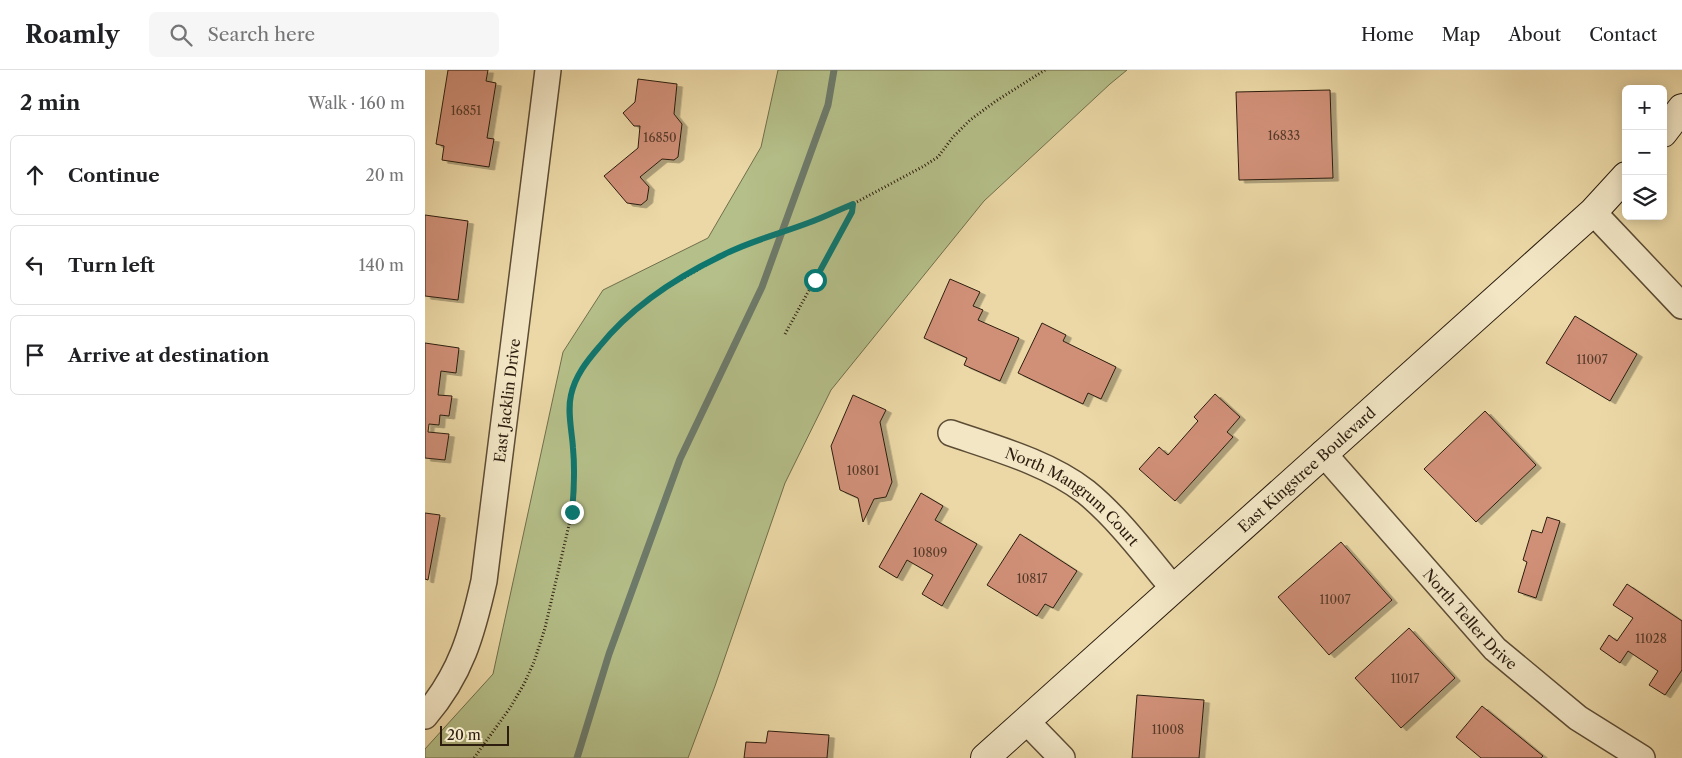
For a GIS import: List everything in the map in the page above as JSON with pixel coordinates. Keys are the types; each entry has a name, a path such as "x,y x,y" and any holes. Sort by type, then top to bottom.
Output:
{"street":[{"name":"East Jacklin Drive","path":"425,716 438,702 460,665 474,626 484,581 548,70"},
{"path":"1665,130 1682,108"},
{"name":"East Kingstree Boulevard","path":"985,758 1593,212 1622,180"},
{"path":"1593,212 1682,306"},
{"name":"North Mangrum Court","path":"951,433 1034,463 1063,477 1086,492 1107,512 1173,588"},
{"name":"North Teller Drive","path":"1323,453 1495,648 1578,718 1642,758"},
{"path":"1027,721 1062,758"}],"path":[{"path":"474,758 524,684 534,662 545,628 572,512 575,475 570,396 577,378 586,363 611,333 635,309 699,268 748,244 808,223 853,204 938,157 953,137 970,120 1045,70"},
{"path":"785,334 852,212 853,204"}],"green space":[{"path":"778,70 1127,70 984,201 831,390 785,483 715,686 688,758 425,758 425,749 493,674 563,352 603,290 708,238 761,147"}],"building":[{"path":"448,70 488,70 486,81 496,83 487,138 494,139 489,167 442,160 444,146 436,144"},
{"path":"638,79 677,84 674,114 682,124 678,157 674,160 662,159 640,177 649,187 647,200 641,205 627,203 604,176 638,148 640,126 634,126 623,113 635,102"},
{"path":"1330,90 1333,178 1239,180 1236,92"},
{"path":"425,215 468,221 458,300 425,296"},
{"path":"950,279 980,292 973,306 983,310 978,320 1019,338 1000,381 964,365 967,358 924,338"},
{"path":"1575,316 1637,354 1610,401 1546,363"},
{"path":"1042,323 1066,335 1063,341 1116,367 1101,399 1088,393 1083,404 1018,373"},
{"path":"425,343 459,348 456,373 441,371 438,395 452,396 449,416 440,415 439,425 429,424 428,432 449,434 445,460 425,458"},
{"path":"1215,394 1240,417 1227,432 1233,437 1175,501 1139,469 1159,447 1168,455 1198,421 1194,417"},
{"path":"853,395 886,410 880,422 892,482 886,497 874,499 863,522 858,498 840,490 831,446"},
{"path":"1485,411 1536,465 1476,522 1424,469"},
{"path":"921,493 943,506 935,520 977,544 942,606 922,594 933,575 907,560 897,578 879,567"},
{"path":"425,513 440,515 428,580 425,579"},
{"path":"1547,517 1560,521 1536,598 1518,592 1527,562 1523,560 1532,530 1542,533"},
{"path":"1020,534 1077,571 1053,608 1045,604 1037,616 987,585"},
{"path":"1341,542 1392,600 1329,655 1278,597"},
{"path":"1627,584 1682,621 1682,670 1665,695 1649,685 1658,671 1628,651 1620,663 1600,649 1609,635 1617,641 1633,618 1613,605"},
{"path":"1409,628 1455,678 1401,728 1355,678"},
{"path":"1137,695 1204,700 1199,758 1132,758"},
{"path":"1482,706 1543,756 1541,758 1481,758 1456,737"},
{"path":"768,731 829,735 827,758 744,758 746,742 766,743"}],"waterway":[{"path":"577,758 609,654 680,459 762,287 828,105 834,70"}],"route":[{"path":"572,512 575,475 570,396 577,378 586,363 611,333 635,309 666,288 723,255 767,236 808,223 853,204 852,212 815,280"}]}
